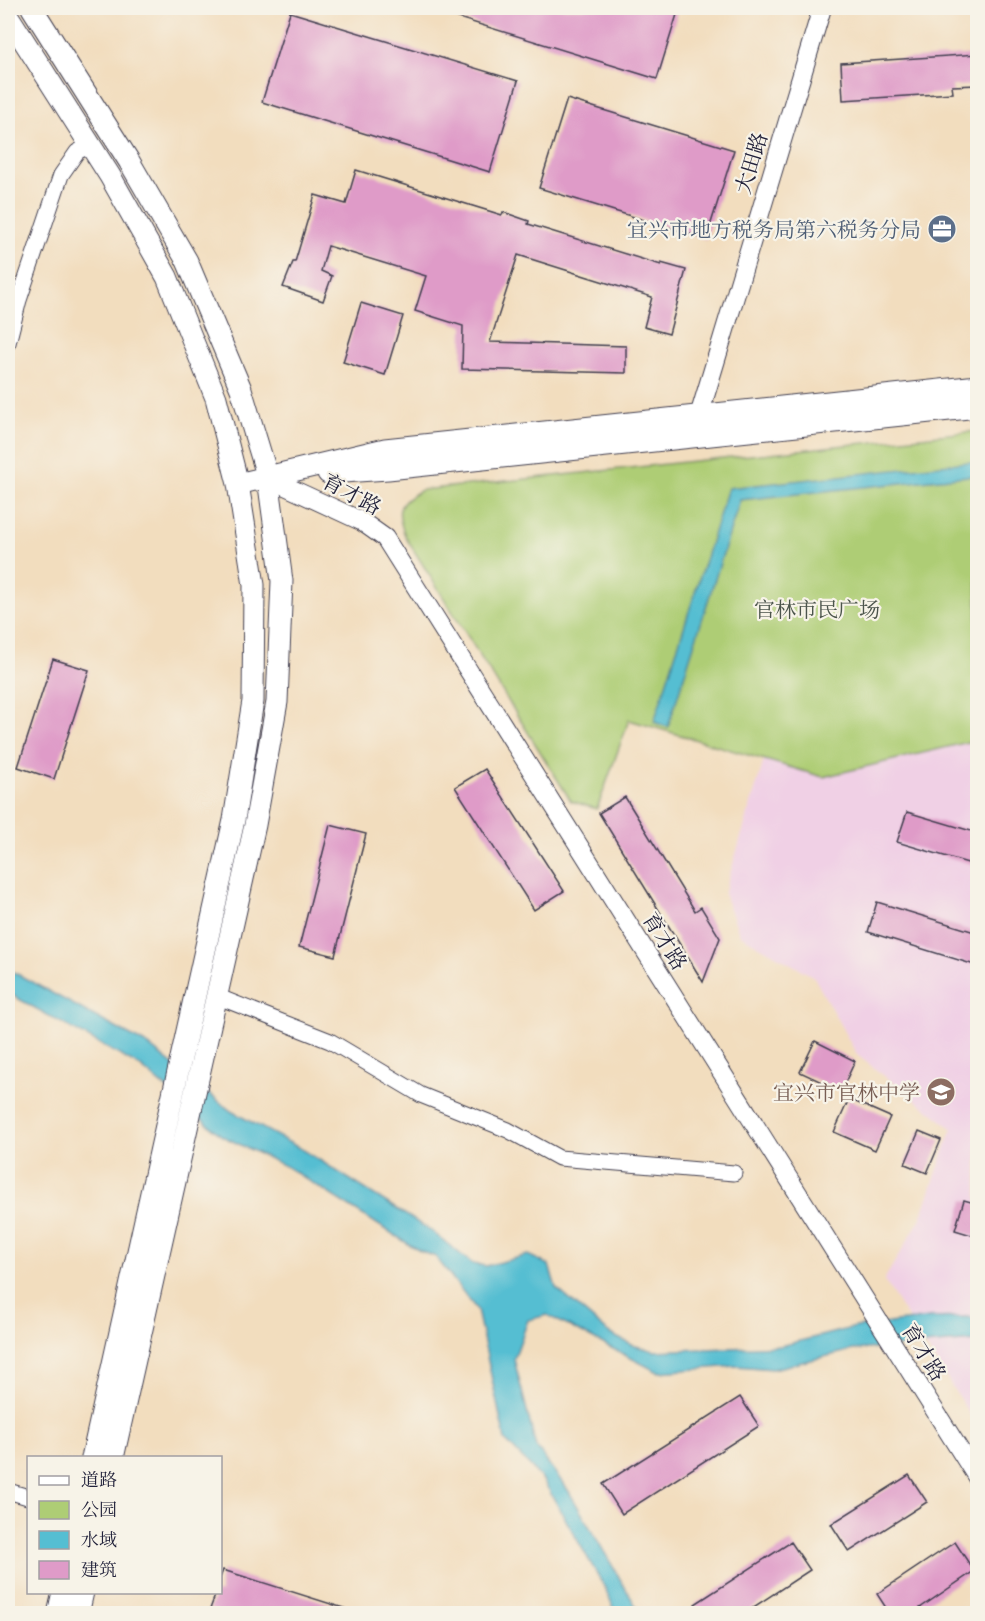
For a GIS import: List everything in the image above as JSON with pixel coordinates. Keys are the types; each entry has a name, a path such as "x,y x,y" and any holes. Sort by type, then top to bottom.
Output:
{"main road":[{"path":"32,8 129,161 187,261 241,389 268,478 282,581 277,702 255,825 113,1456"},
{"path":"8,16 110,176 167,277 216,398 238,484 254,585 253,701 234,820 92,1456"},
{"path":"700,426 978,386"},
{"path":"238,484 385,449 978,407"},
{"path":"58,1614 63,1594"},
{"path":"78,1614 83,1594"}],"street":[{"name":"大田路","path":"700,426 822,8"},
{"path":"8,342 19,300 61,175 77,152 90,145"},
{"name":"育才路","path":"268,478 361,521 385,538 978,1479"},
{"path":"216,996 330,1041 421,1095 508,1130 559,1158 734,1173"},
{"path":"8,1491 27,1497"}],"shaded area":[{"name":"宜兴市官林中学","path":"977,740 977,1426 884,1280 921,1218 952,1128 857,1055 814,977 740,935 724,894 764,760 823,777"}],"green space":[{"name":"官林市民广场","path":"977,431 977,740 823,777 629,720 597,809 571,801 406,538 400,521 399,514 403,504 422,490"}],"water":[{"path":"977,461 977,475 740,500 668,727 654,722 728,488"},
{"path":"8,969 149,1046 231,1111 305,1151 430,1230 473,1264 486,1266 528,1255 549,1265 556,1288 610,1334 632,1345 654,1351 780,1346 856,1327 930,1318 969,1317 977,1320 977,1341 853,1350 773,1369 736,1366 658,1372 547,1315 528,1320 514,1359 536,1447 568,1490 640,1613 616,1613 605,1588 543,1480 505,1440 477,1310 436,1257 418,1250 287,1167 222,1136 141,1067 8,993"}],"building":[{"path":"436,8 679,8 657,79 436,11"},
{"path":"290,12 518,81 490,172 262,102"},
{"path":"978,54 978,85 952,86 953,93 843,100 841,63"},
{"path":"567,99 734,150 706,239 539,188"},
{"path":"356,170 502,215 503,212 529,221 528,224 661,265 661,263 686,270 669,334 644,327 652,297 518,255 490,342 626,346 626,373 462,369 463,326 415,311 426,276 328,246 321,271 332,276 323,301 283,287 293,262 295,262 315,195 346,204"},
{"path":"361,303 403,316 385,375 343,362"},
{"path":"53,659 89,670 54,779 18,767"},
{"path":"485,769 564,891 534,910 455,787"},
{"path":"625,797 695,911 701,907 720,938 703,982 599,813"},
{"path":"907,812 978,833 978,866 897,842"},
{"path":"330,825 366,834 335,956 299,947"},
{"path":"877,902 978,933 978,966 868,932"},
{"path":"815,1041 855,1061 841,1091 800,1072"},
{"path":"849,1099 890,1117 875,1150 834,1132"},
{"path":"919,1131 941,1140 927,1173 905,1164"},
{"path":"964,1200 978,1204 978,1237 955,1230"},
{"path":"740,1397 759,1426 622,1514 603,1484"},
{"path":"909,1475 927,1502 849,1552 831,1524"},
{"path":"791,1542 810,1570 743,1614 702,1614 695,1604"},
{"path":"955,1542 974,1571 911,1614 890,1614 877,1594"},
{"path":"223,1570 350,1610 350,1614 225,1614 210,1609 216,1594 222,1594"}],"place":[{"name":"宜兴市地方税务局第六税务分局","path":"942,229"},
{"name":"宜兴市官林中学","path":"941,1092"}]}
